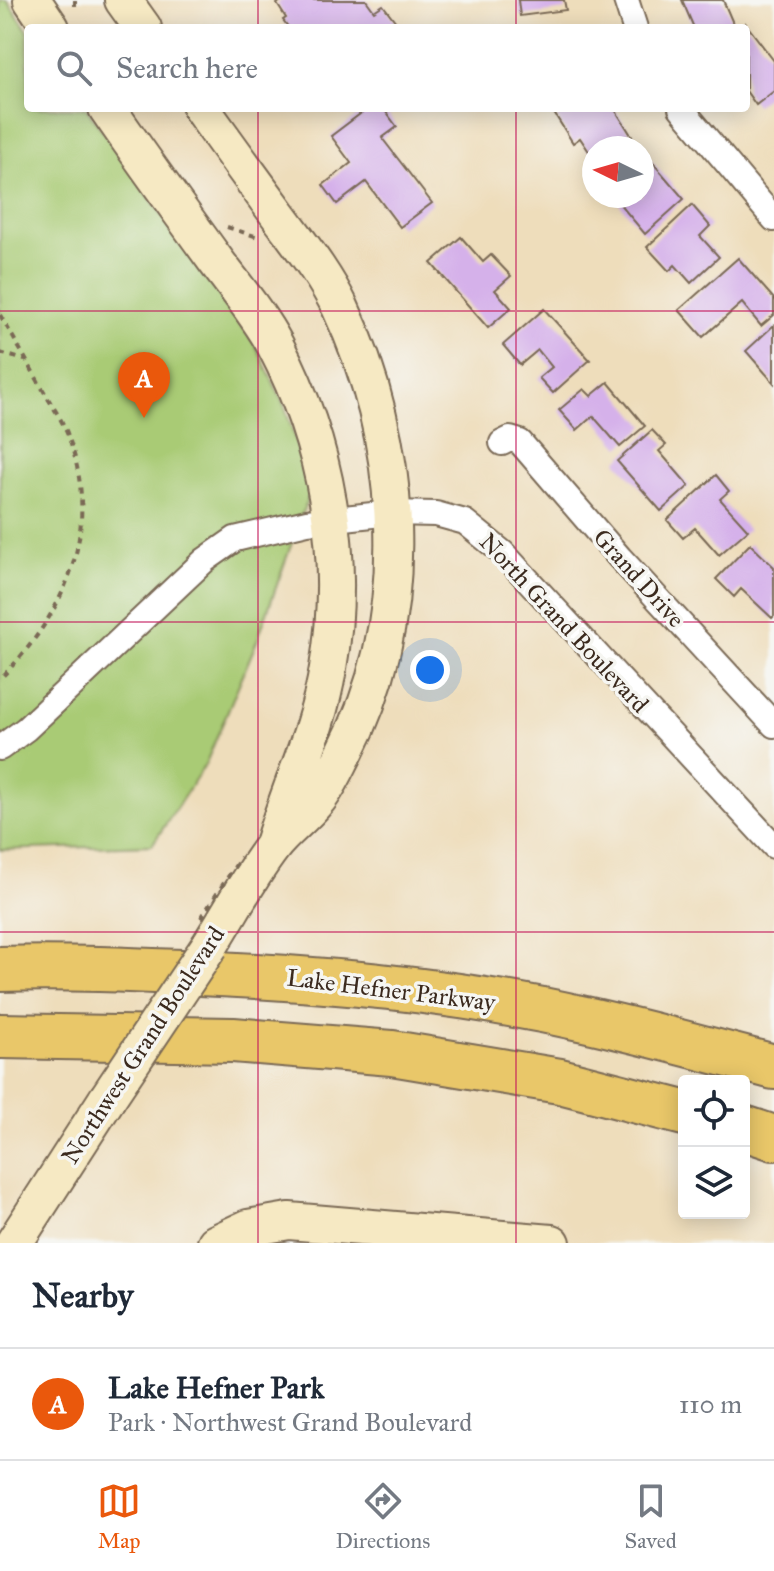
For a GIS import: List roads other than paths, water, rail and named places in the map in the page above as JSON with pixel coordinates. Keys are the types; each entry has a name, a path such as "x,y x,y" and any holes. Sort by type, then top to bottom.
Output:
{"highway":[{"name":"Lake Hefner Parkway","path":"0,969 98,968 389,986 579,1018 774,1067"},
{"path":"0,1036 233,1040 392,1053 560,1081 678,1111"},
{"path":"750,1130 774,1138"}],"street":[{"path":"32,0 48,24"},
{"path":"123,0 140,24"},
{"path":"626,0 634,24"},
{"name":"Northwest Grand Boulevard","path":"110,112 273,342 298,392 320,459 332,519 336,610 328,670 308,742 265,857"},
{"name":"Northwest Grand Boulevard","path":"14,1243 265,857 319,798 346,749 365,704 384,638 392,590 394,547 384,445 376,403 339,305 315,266 204,112"},
{"path":"684,112 774,219"},
{"name":"Grand Drive","path":"502,443 510,439 520,442 630,569 774,725"},
{"name":"North Grand Boulevard","path":"0,748 26,729 215,553 235,539 298,523 332,519 391,513 449,516 478,530 502,552 774,846"},
{"path":"216,1243 248,1228 289,1221 552,1243"}],"place":[{"name":"Lake Hefner Park","path":"144,418"}]}
